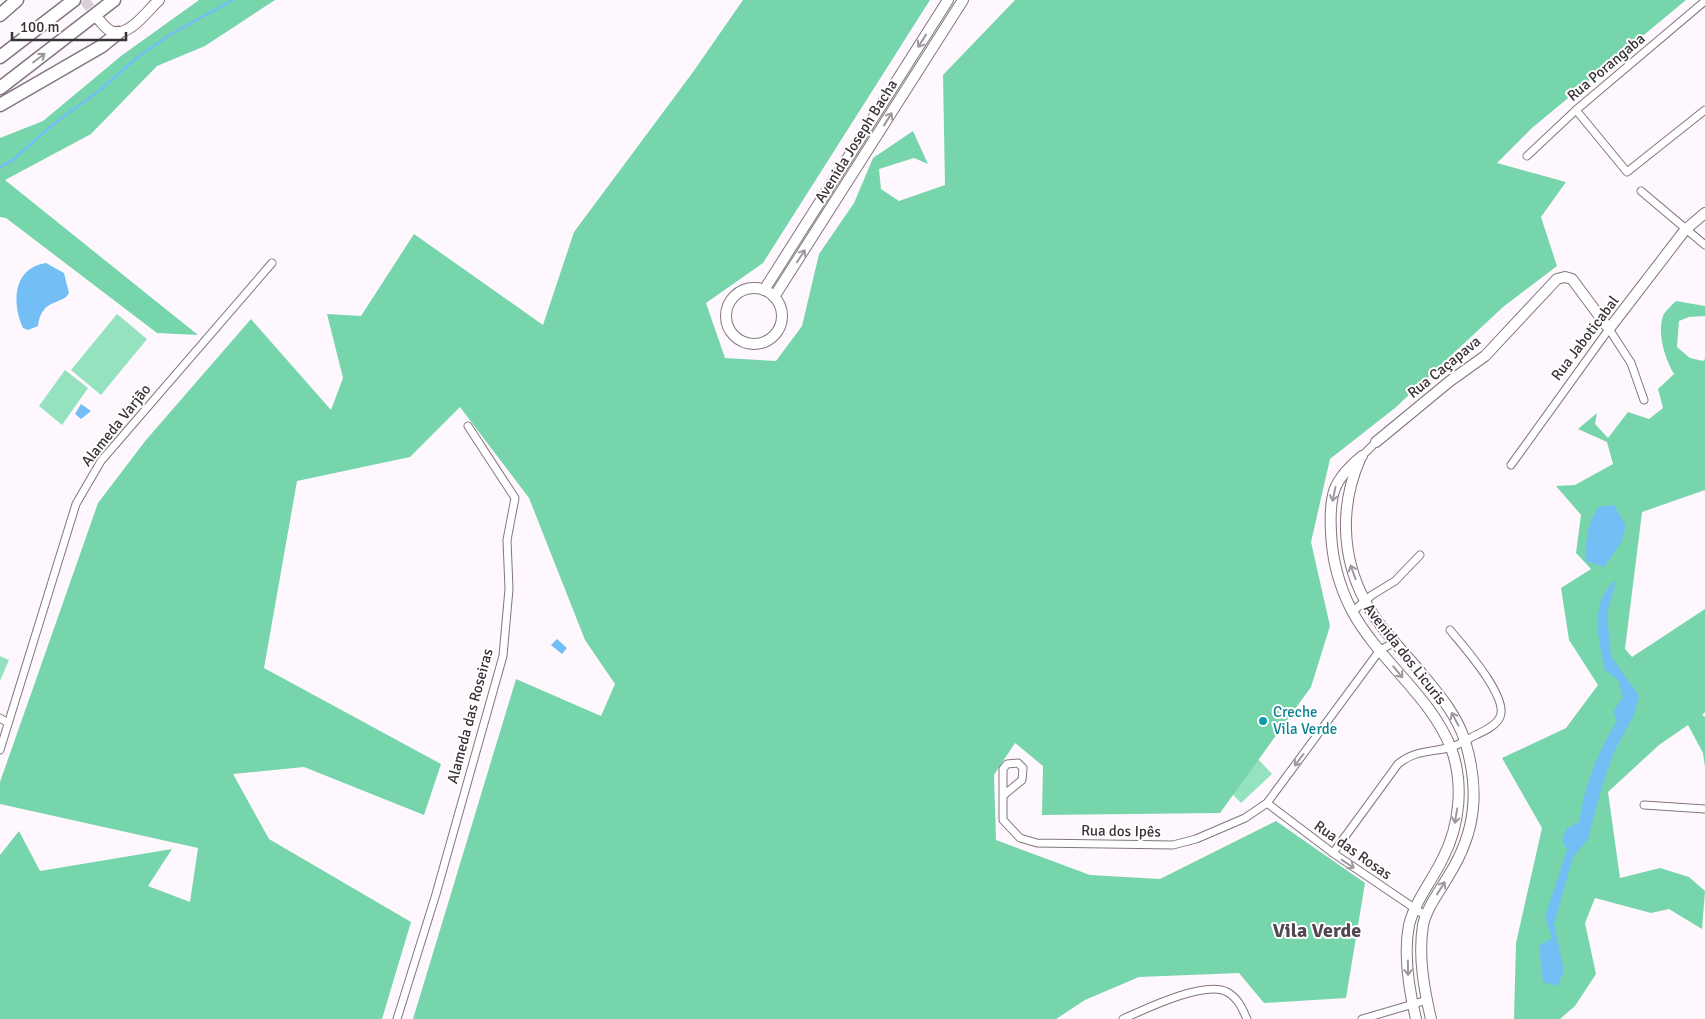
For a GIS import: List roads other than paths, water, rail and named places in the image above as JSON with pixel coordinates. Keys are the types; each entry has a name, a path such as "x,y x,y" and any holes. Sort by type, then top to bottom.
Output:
{"highway":[{"path":"0,15 17,0"},
{"path":"0,57 74,0"},
{"path":"0,88 114,0"},
{"path":"0,105 102,46 118,33"}],"street":[{"path":"99,20 110,30 118,33 129,28 159,0"},
{"name":"Avenida Joseph Bacha","path":"764,290 948,0"},
{"name":"Avenida Joseph Bacha","path":"774,297 963,0"},
{"name":"Rua Porangaba","path":"1527,156 1576,110 1705,1"},
{"path":"1576,110 1627,172 1705,110"},
{"path":"1641,191 1705,245"},
{"name":"Rua Jaboticabal","path":"1511,465 1685,230 1705,213"},
{"name":"Alameda Varjão","path":"0,750 76,504 101,461 272,263"},
{"name":"Rua Caçapava","path":"1376,442 1450,381 1485,356 1558,279 1565,276 1572,279 1610,329"},
{"path":"746,290 764,290 774,297 782,314 778,331 772,338 755,344 738,339 732,333 726,317 731,300 746,290"},
{"path":"1610,329 1631,363 1644,400"},
{"name":"Alameda das Roseiras","path":"397,1019 436,894 503,656 509,589 507,540 515,498 468,426"},
{"name":"Avenida dos Licuris","path":"1376,442 1343,472 1334,488 1330,516 1332,557 1352,612 1380,650 1434,714 1450,747 1459,772 1459,798 1455,824 1444,857 1415,909 1409,926 1408,977 1416,1019"},
{"name":"Avenida dos Licuris","path":"1362,456 1353,476 1347,500 1346,549 1352,570 1365,601 1395,642 1445,702 1465,740 1473,769 1472,821 1462,854 1426,916 1422,943 1422,968 1431,1019"},
{"path":"1352,612 1395,581 1420,555"},
{"path":"1333,853 1398,764 1408,755 1450,747 1494,725 1500,718 1502,709 1498,698 1484,675 1450,630"},
{"name":"Rua dos Ipês","path":"1005,794 1002,813 1006,826 1020,838 1037,843 1173,845 1196,839 1245,818 1267,803 1380,650 1395,642"},
{"path":"0,718 8,723"},
{"name":"Rua das Rosas","path":"1267,803 1333,853 1426,916"},
{"path":"1644,804 1705,809"},
{"path":"1123,1019 1178,997 1214,988 1226,991 1240,1002 1247,1019"},
{"path":"1362,1019 1427,1000"}],"water":[{"path":"46,263 64,273 69,293 62,300 48,306 40,317 38,326 28,330 23,328 19,319 16,298 18,288 21,279 27,272 35,266"},
{"path":"81,404 91,411 81,419 75,414"},
{"path":"1614,505 1626,526 1621,543 1604,567 1586,561 1589,526 1599,507"},
{"path":"1616,580 1607,614 1611,656 1639,696 1634,715 1614,752 1602,786 1588,839 1573,857 1554,924 1564,971 1558,986 1543,982 1539,946 1552,938 1545,917 1567,850 1562,840 1567,828 1579,822 1593,770 1603,745 1617,721 1613,712 1623,697 1618,680 1605,670 1598,634 1599,610 1602,599 1607,589"},
{"path":"557,639 567,648 562,654 551,645"}],"waterway":[{"path":"0,167 13,160 56,122 99,91 140,55 173,33 233,0"}],"tunnel":[{"path":"84,0 99,19"}],"place":[{"name":"Creche Vila Verde","path":"1263,721"}],"district":[{"name":"Vila Verde","path":"1317,930"}]}
